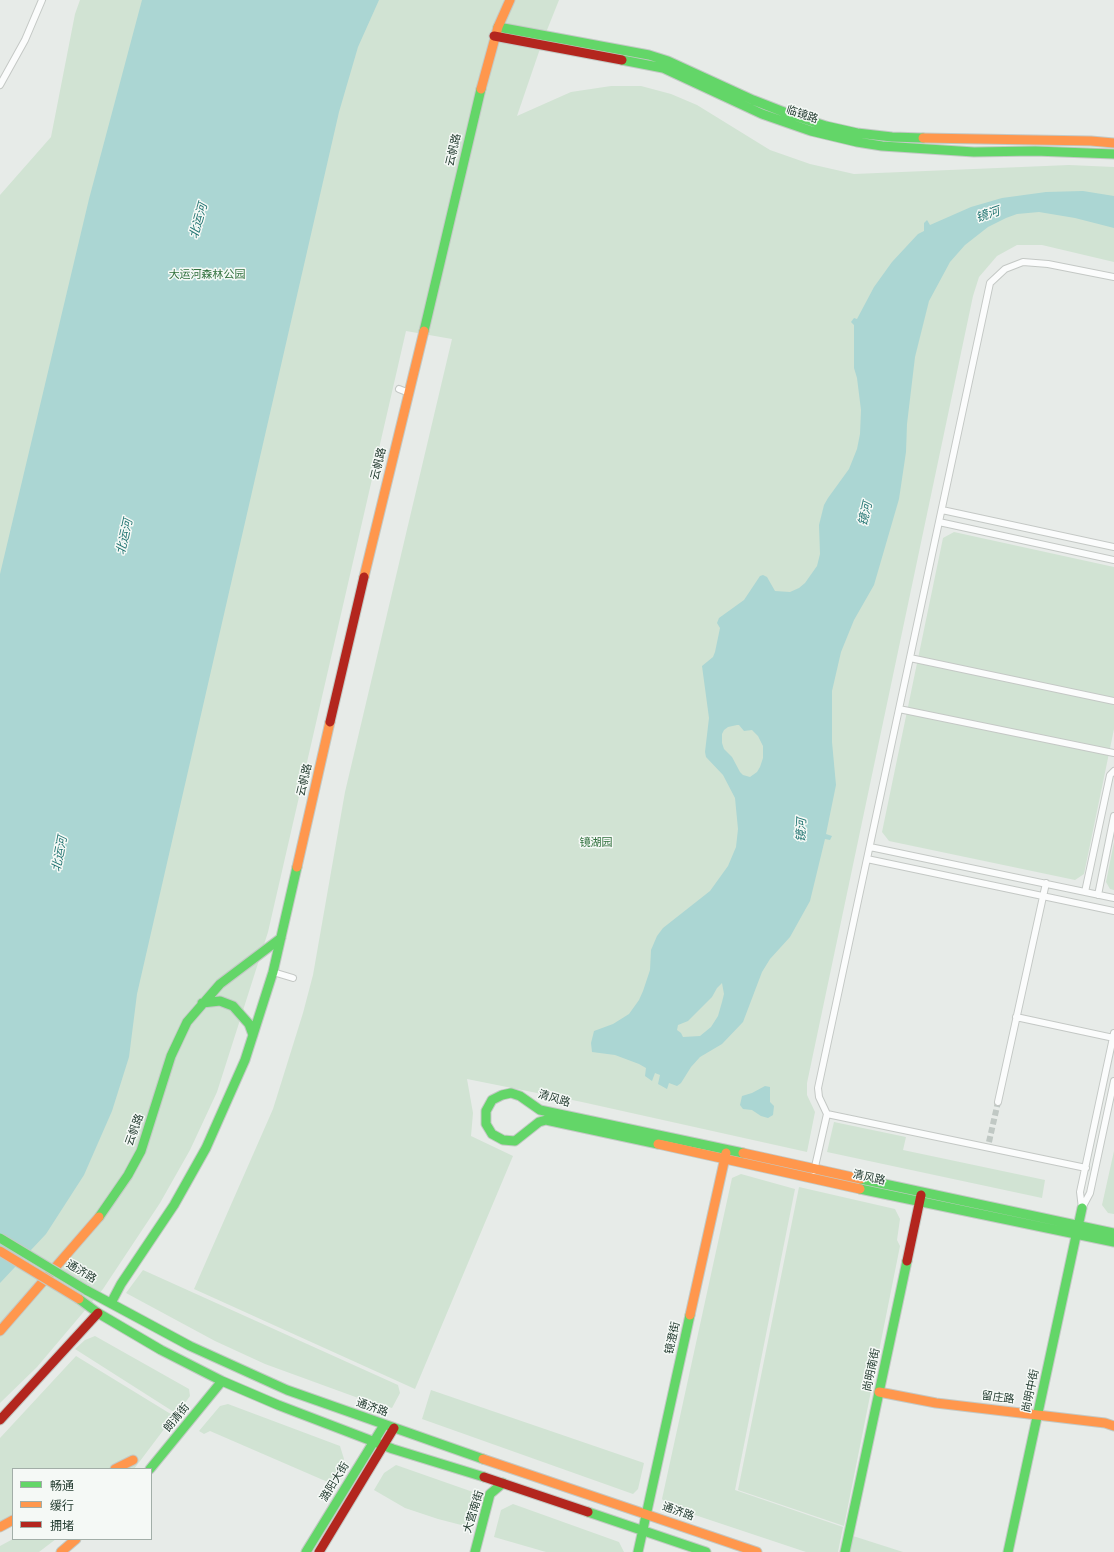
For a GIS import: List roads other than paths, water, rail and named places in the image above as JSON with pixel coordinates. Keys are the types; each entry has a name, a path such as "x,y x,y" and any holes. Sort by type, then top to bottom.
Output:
{"street":[{"path":"0,85 25,40 42,0"},
{"name":"云帆路","path":"111,1303 121,1284 174,1205 206,1148 245,1060 273,972 376,524 409,393 487,62 494,36 510,0"},
{"name":"临镜路","path":"498,27 564,40 606,46 668,60 753,100 789,114 826,126 857,133 892,137 935,139 1091,141 1114,143"},
{"name":"临镜路","path":"494,36 663,68 762,114 811,131 856,142 882,146 974,152 1035,151 1114,154"},
{"path":"814,1174 827,1114 818,1097 818,1088 990,283 1006,269 1023,262 1048,264 1114,277"},
{"path":"399,389 409,393"},
{"path":"942,510 1114,547"},
{"path":"939,522 1114,560"},
{"path":"910,658 1114,701"},
{"path":"899,708 1114,753"},
{"path":"1086,892 1110,775 1114,771"},
{"path":"1098,894 1114,816"},
{"path":"870,846 1114,898"},
{"path":"867,859 1114,911"},
{"path":"998,1102 1046,884"},
{"name":"云帆路","path":"0,1331 105,1210 128,1175 143,1144 171,1056 178,1038 187,1022 220,984 281,938"},
{"path":"273,972 293,978"},
{"path":"202,1003 220,1001 233,1006 249,1024 253,1035"},
{"path":"1016,1017 1114,1036 1080,1192 1082,1208"},
{"path":"1107,1069 1114,1071"},
{"path":"1082,1208 1090,1193 1114,1081"},
{"name":"清风路","path":"725,1155 540,1110 520,1096 511,1094 502,1095 492,1100 486,1111 486,1124 492,1134 503,1140 515,1141 534,1125 546,1120 814,1174 1078,1231 1114,1242"},
{"path":"827,1114 988,1145 1086,1168"},
{"name":"镜澄街","path":"638,1552 725,1155"},
{"name":"尚明南街","path":"845,1552 921,1197"},
{"name":"尚明中街","path":"1008,1552 1082,1208"},
{"name":"清风路","path":"1078,1231 1114,1233"},
{"name":"通济路","path":"0,1238 86,1290 190,1346 236,1368 322,1403 384,1425 756,1552"},
{"path":"0,1251 79,1299 98,1313 137,1337 222,1381 374,1442 502,1483 706,1552"},
{"path":"0,1420 98,1313"},
{"name":"朗清街","path":"151,1468 222,1381"},
{"name":"留庄路","path":"879,1392 936,1403 1105,1423 1114,1426"},
{"name":"潞阳大街","path":"306,1552 384,1425"},
{"name":"潞阳大街","path":"319,1552 394,1428"},
{"path":"117,1468 133,1460"},
{"name":"大营南街","path":"475,1552 490,1494 502,1483"},
{"path":"0,1526 12,1520"},
{"path":"61,1552 75,1540"}],"water":[{"name":"北运河","path":"142,0 379,0 358,47 339,112 137,994 129,1057 112,1111 84,1175 46,1234 0,1283 0,574 89,199"},
{"name":"镜河","path":"1083,191 1114,196 1114,228 1075,218 1039,212 1017,214 1006,218 988,227 965,245 950,262 929,301 915,357 907,424 906,452 899,499 874,585 854,620 841,652 832,691 832,742 836,785 826,834 832,836 830,840 825,839 810,901 790,937 770,959 762,972 743,1022 722,1044 700,1057 691,1067 681,1083 677,1086 669,1083 667,1089 658,1084 660,1075 655,1073 652,1081 645,1076 646,1068 615,1055 592,1052 591,1043 594,1031 613,1024 629,1014 639,1000 643,991 650,970 651,950 657,936 663,928 710,891 728,866 736,847 738,829 735,798 723,775 706,757 705,752 709,718 702,666 713,657 715,652 720,628 717,623 719,618 744,600 760,576 763,575 767,577 775,591 790,592 799,588 805,583 817,566 820,554 819,525 824,505 849,469 857,449 860,434 861,410 857,378 854,368 854,325 851,322 854,318 857,319 874,287 892,262 918,234 924,231 924,223 927,220 930,225 971,207 1002,198 1046,192","holes":["739,725 744,731 752,730 758,736 763,746 763,758 760,767 757,772 750,777 743,775 740,772 732,757 724,749 722,743 722,734 724,730 728,727","722,983 724,994 718,1016 711,1027 700,1036 683,1037 677,1030 678,1025 688,1021 712,997"]},
{"path":"765,1086 770,1087 770,1102 774,1106 773,1115 768,1118 761,1116 752,1110 743,1109 740,1105 742,1096 752,1093"}],"tunnel":[{"path":"989,1142 998,1102"}],"park label":[{"name":"大运河森林公园","path":"207,275"},
{"name":"镜湖园","path":"596,843"}]}
